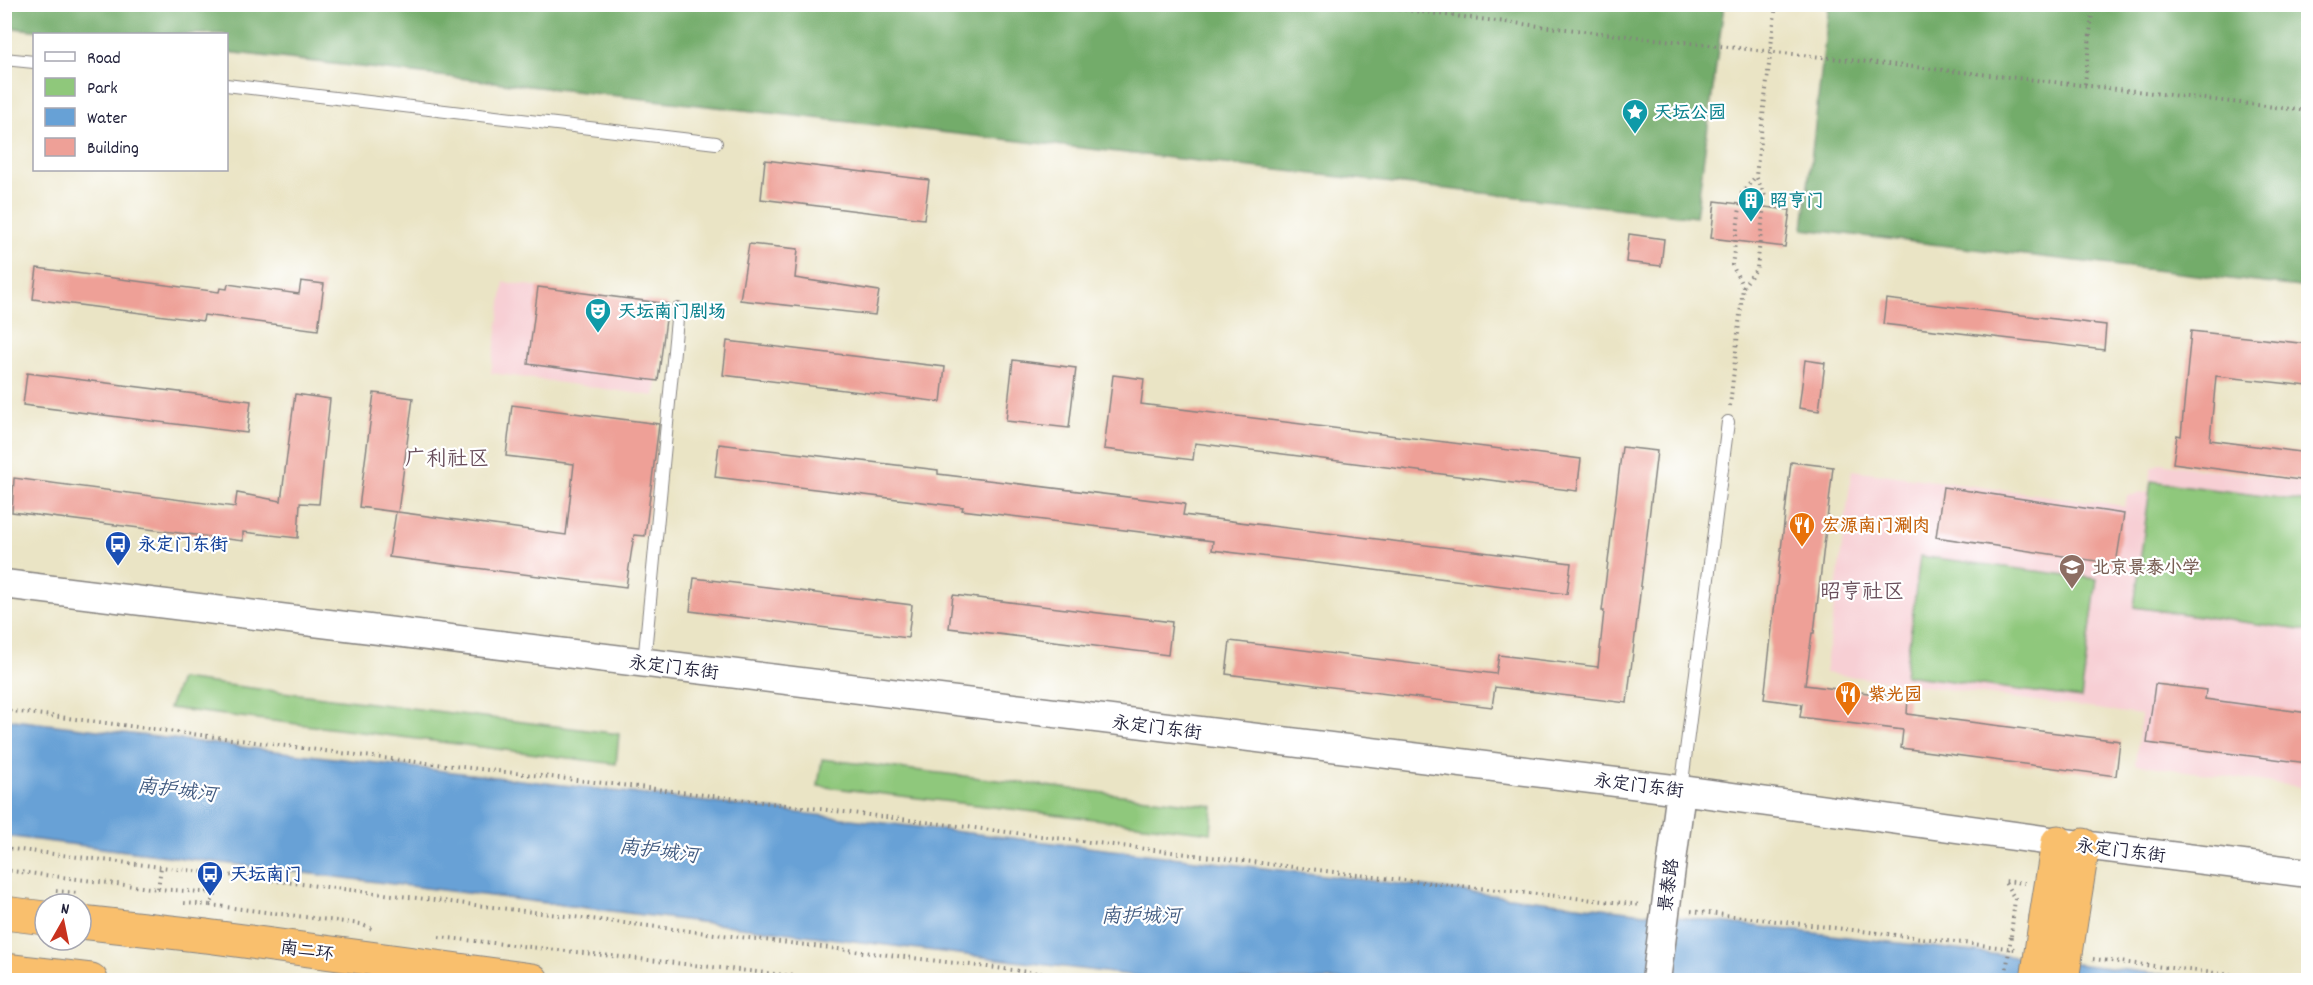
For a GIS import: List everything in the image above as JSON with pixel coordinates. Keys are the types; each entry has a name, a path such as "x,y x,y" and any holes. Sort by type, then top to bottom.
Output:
{"highway":[{"path":"2037,981 2059,915 2070,844"},
{"path":"4,913 33,917"},
{"path":"2059,915 2062,981"},
{"name":"南二环","path":"93,923 532,981"},
{"path":"4,970 91,981"}],"street":[{"name":"永定门东街","path":"4,584 1681,790 2070,844 2308,873"},
{"name":"景泰路","path":"1656,981 1681,790"}],"lane":[{"path":"4,59 33,63"},
{"path":"228,85 717,143"},
{"path":"644,663 678,309"},
{"path":"1681,790 1728,422"}],"path":[{"path":"1357,4 1770,52 2085,84 2308,111"},
{"path":"1728,422 1743,287 1757,268 1766,196 1756,176 1776,4"},
{"path":"2085,84 2094,4"},
{"path":"1743,287 1732,264 1742,193 1756,176"},
{"path":"4,710 365,756 656,789 1383,878 1646,906"},
{"path":"4,848 1095,981"},
{"path":"158,889 161,867"},
{"path":"4,870 158,889 216,893 210,905"},
{"path":"175,902 361,924 377,930"},
{"path":"1681,910 2019,950"},
{"path":"430,936 830,981"},
{"path":"2005,981 2011,936"},
{"path":"2088,958 2276,981"}],"shaded area":[{"name":"天坛南门剧场","path":"504,282 668,304 655,396 491,373"},
{"name":"北京景泰小学","path":"2159,463 2308,483 2308,788 2135,764 2141,715 1825,673 1852,470 2125,506 2127,496 2148,492 2152,468"}],"green space":[{"path":"5,4 1724,4 1696,217 228,52 228,33 60,33 5,27"},
{"path":"1829,5 2308,5 2308,288 1803,229"},
{"path":"2151,481 2308,502 2308,631 2134,607"},
{"path":"1920,556 2097,579 2081,698 1905,675"},
{"path":"180,679 619,734 616,764 169,708"},
{"path":"822,759 1213,806 1211,833 818,786"}],"water":[{"name":"南护城河","path":"5,719 2211,980 1169,980 5,836"}],"building":[{"path":"765,160 929,180 924,219 761,199"},
{"name":"昭亨门","path":"1715,201 1790,210 1785,247 1711,238"},
{"path":"1629,234 1664,239 1661,266 1626,262"},
{"path":"749,244 798,249 795,278 879,291 875,315 740,300"},
{"path":"37,268 219,292 220,288 227,289 228,284 299,294 301,281 324,284 318,330 204,315 203,321 33,299"},
{"name":"天坛南门剧场","path":"538,287 668,304 658,381 528,364"},
{"path":"1886,299 2106,325 2104,350 1883,324"},
{"path":"2191,331 2308,344 2308,386 2216,376 2210,440 2308,453 2308,481 2173,463 2177,435 2181,436"},
{"path":"727,341 945,367 941,402 723,375"},
{"path":"1013,360 1076,368 1069,428 1006,421"},
{"path":"1805,360 1825,363 1819,411 1799,408"},
{"path":"27,373 251,401 247,433 23,405"},
{"path":"1113,375 1144,379 1141,404 1581,459 1577,491 1195,443 1193,460 1104,449"},
{"path":"374,393 413,398 398,512 566,535 574,464 506,456 512,405 659,424 645,536 634,535 626,587 389,557 396,512 359,507"},
{"path":"295,394 330,399 319,504 300,503 298,538 243,532 243,541 12,512 14,478 235,507 237,493 281,501"},
{"path":"719,444 938,470 938,474 1185,504 1183,515 1571,563 1567,594 1212,550 1213,541 962,510 963,507 715,477"},
{"path":"1622,447 1657,451 1627,703 1495,687 1492,707 1226,674 1230,641 1496,674 1499,655 1598,667 1604,611 1602,611"},
{"path":"1791,462 1833,467 1814,633 1812,633 1805,685 1908,698 1907,714 2120,741 2116,776 1901,748 1903,730 1800,717 1802,704 1764,699"},
{"path":"1943,487 2124,514 2116,564 1936,537"},
{"path":"694,578 912,605 908,638 690,611"},
{"path":"953,595 1172,622 1168,655 949,628"},
{"path":"2155,684 2206,690 2205,699 2308,713 2308,763 2147,743"}],"place":[{"name":"天坛公园","path":"1635,135"},
{"name":"昭亨门","path":"1751,223"},
{"name":"天坛南门剧场","path":"598,334"},
{"name":"宏源南门涮肉","path":"1802,548"},
{"name":"永定门东街","path":"118,567"},
{"name":"北京景泰小学","path":"2072,590"},
{"name":"紫光园","path":"1848,717"},
{"name":"天坛南门","path":"210,897"}],"district":[{"name":"广利社区","path":"447,458"},
{"name":"昭亨社区","path":"1862,591"}]}
